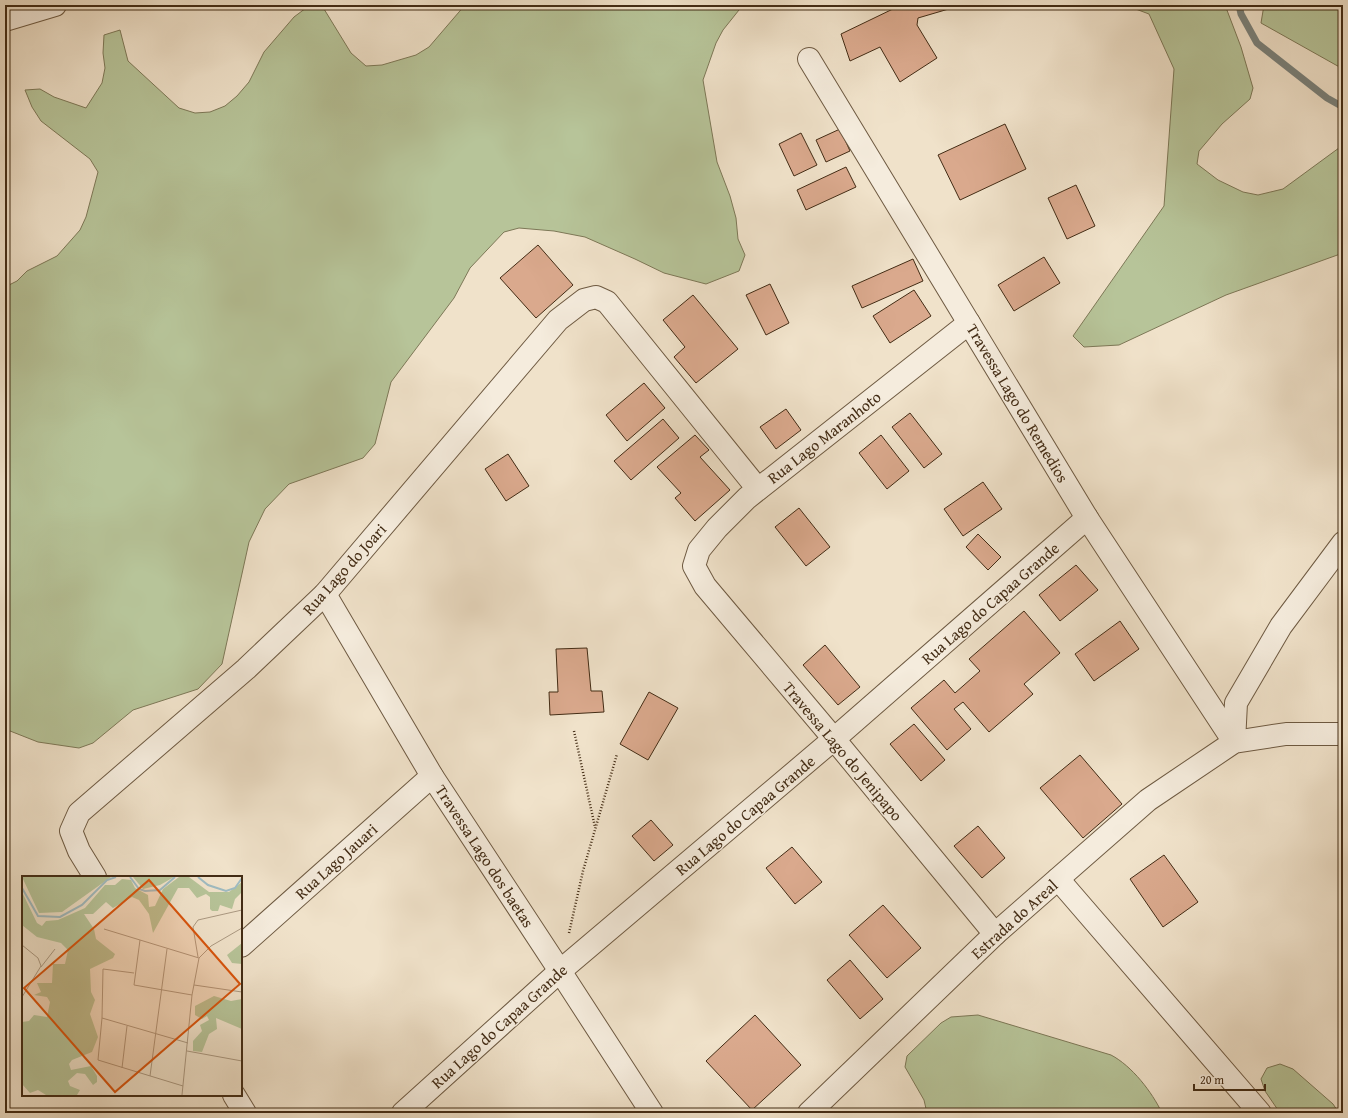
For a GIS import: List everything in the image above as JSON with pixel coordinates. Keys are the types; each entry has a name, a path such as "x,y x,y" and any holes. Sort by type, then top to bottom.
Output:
{"street":[{"path":"8,14 55,5"},
{"name":"Travessa Lago do Remedios","path":"809,59 1087,518 1234,742"},
{"name":"Rua Lago do Joari","path":"94,876 79,851 70,831 79,813 246,669 325,594 558,320 584,300 596,297 607,302 758,489"},
{"name":"Rua Lago Maranhoto","path":"694,566 699,550 717,528 747,498 969,322"},
{"name":"Rua Lago do Capaa Grande","path":"403,1113 560,971 834,739 1087,518"},
{"path":"1343,542 1281,626 1236,703 1234,742 1286,734 1343,734"},
{"name":"Travessa Lago do Jenipapo","path":"694,566 704,586 834,739 995,934"},
{"name":"Travessa Lago dos baetas","path":"325,594 432,776 652,1113"},
{"name":"Estrada do Areal","path":"809,1113 995,934 1148,800 1234,742"},
{"name":"Rua Lago Jauari","path":"242,945 432,776"},
{"path":"1058,879 1260,1113"},
{"path":"235,1096 245,1113"}],"path":[{"path":"574,731 595,828"},
{"path":"560,971 583,871 617,754"}],"green space":[{"path":"465,5 743,5 723,30 716,43 703,80 717,162 730,196 736,218 738,239 745,255 739,271 706,284 664,273 585,237 554,231 519,228 504,232 470,268 454,298 391,382 375,444 363,458 289,484 265,509 249,542 222,664 198,689 133,710 93,743 79,748 38,742 5,729 5,287 17,281 27,271 57,256 80,230 86,217 98,172 90,159 41,121 32,107 25,90 40,89 54,97 86,108 102,83 105,68 103,53 104,35 120,30 128,61 179,108 195,113 210,112 225,106 237,96 249,82 264,52 294,17 306,8 324,9 351,53 366,66 382,65 416,55 429,47"},
{"path":"1125,5 1225,5 1241,47 1253,88 1250,99 1222,124 1199,151 1197,164 1218,180 1243,192 1258,195 1283,189 1343,145 1343,253 1226,295 1119,345 1084,347 1073,336 1164,206 1174,69 1149,14"},
{"path":"1264,5 1343,5 1343,69 1261,23"},
{"path":"978,1015 1111,1055 1119,1060 1141,1080 1162,1113 927,1113 924,1100 905,1067 907,1056 941,1023 951,1017"},
{"path":"1280,1064 1293,1069 1333,1104 1339,1113 1280,1113 1265,1091 1261,1079 1267,1068"}],"building":[{"path":"896,5 951,5 952,8 918,18 917,25 937,58 900,82 880,47 850,61 841,34 897,7"},
{"path":"1005,124 1026,169 960,200 938,155"},
{"path":"840,129 850,151 826,162 816,140"},
{"path":"801,133 817,165 794,176 779,144"},
{"path":"846,167 856,187 806,210 797,190"},
{"path":"1076,185 1095,226 1067,239 1048,198"},
{"path":"538,245 573,285 536,318 500,278"},
{"path":"1044,257 1060,283 1014,311 998,285"},
{"path":"913,259 923,281 862,308 852,286"},
{"path":"770,284 789,323 766,335 746,295"},
{"path":"914,290 931,316 890,343 873,316"},
{"path":"693,295 738,349 696,383 674,357 685,347 663,320"},
{"path":"644,383 665,408 627,441 606,415"},
{"path":"786,409 801,430 776,449 760,427"},
{"path":"910,413 942,454 924,468 892,427"},
{"path":"663,419 679,438 631,480 614,461"},
{"path":"695,435 709,450 700,457 730,490 695,521 675,498 681,493 657,467"},
{"path":"881,435 909,471 887,489 859,453"},
{"path":"508,454 529,486 506,501 485,469"},
{"path":"983,482 1002,509 963,536 944,509"},
{"path":"799,508 830,547 806,566 775,527"},
{"path":"978,534 1001,557 988,570 966,547"},
{"path":"1076,565 1098,590 1060,621 1039,595"},
{"path":"1024,611 1060,653 1024,684 1033,694 989,732 963,702 954,709 971,729 947,750 911,708 944,680 955,693 980,671 969,659"},
{"path":"1120,621 1139,649 1094,681 1075,654"},
{"path":"825,645 860,687 838,705 803,665"},
{"path":"587,648 591,691 602,691 604,712 550,715 549,692 558,692 556,649"},
{"path":"649,692 678,708 648,760 620,744"},
{"path":"914,724 945,760 921,781 890,744"},
{"path":"1080,755 1122,804 1083,838 1040,788"},
{"path":"651,820 673,845 654,861 632,836"},
{"path":"978,826 1005,858 982,878 954,846"},
{"path":"792,847 822,882 795,904 766,868"},
{"path":"1164,855 1198,902 1163,927 1130,879"},
{"path":"883,905 921,948 887,978 849,935"},
{"path":"850,960 883,999 860,1019 827,980"},
{"path":"755,1015 801,1065 752,1110 706,1061"}],"waterway":[{"path":"1239,5 1241,14 1257,43 1327,98 1343,107"}]}
